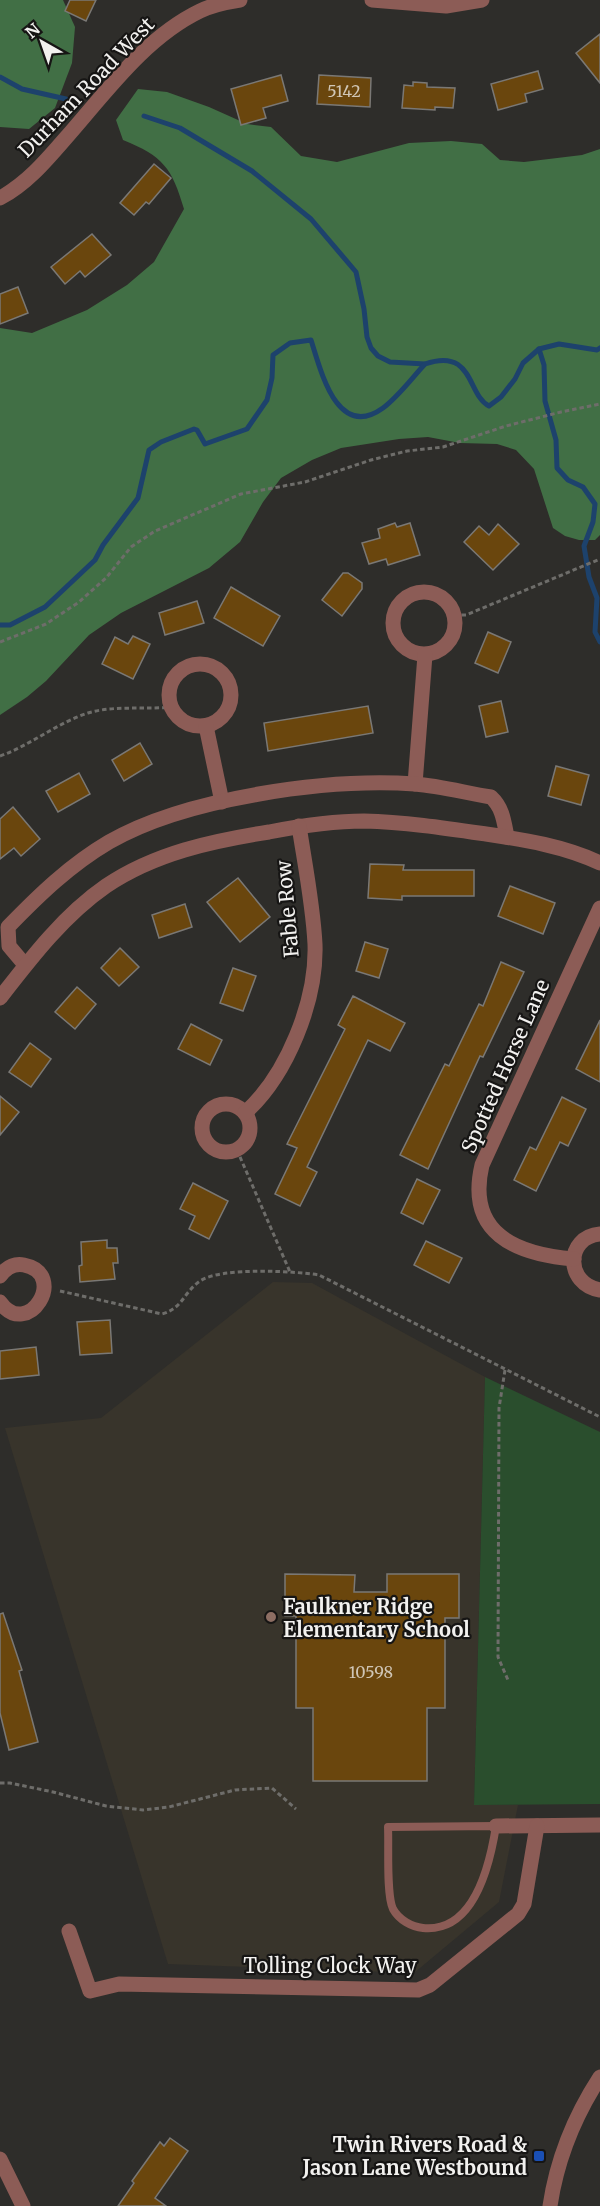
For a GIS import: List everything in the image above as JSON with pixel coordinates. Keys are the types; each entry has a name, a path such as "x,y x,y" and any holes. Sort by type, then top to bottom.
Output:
{"street":[{"name":"Durham Road West","path":"0,198 30,177 159,38 200,5 240,0"},
{"path":"372,0 446,6 482,0"},
{"path":"420,592 440,597 449,604 454,615 455,630 449,642 438,652 425,655 408,651 398,641 393,631 393,616 398,606 407,597 420,592"},
{"path":"416,784 425,655"},
{"path":"200,664 212,666 221,671 229,681 232,694 230,707 220,719 206,726 189,724 178,717 171,707 169,695 172,682 178,673 189,666 200,664"},
{"path":"206,726 222,802"},
{"path":"25,966 9,946 8,927 58,878 83,859 121,837 180,812 293,789 356,784 416,784 491,797 498,803 503,814 507,837"},
{"path":"0,998 25,966 84,903 130,872 188,848 299,826 362,821 403,823 507,837 579,854 600,863"},
{"name":"Fable Row","path":"245,1113 259,1101 271,1085 290,1050 302,1018 312,979 315,946 299,826"},
{"name":"Spotted Horse Lane","path":"574,1259 546,1257 506,1242 483,1214 478,1198 478,1183 482,1165 600,908"},
{"path":"225,1104 236,1106 245,1113 250,1126 250,1134 246,1142 237,1150 225,1152 213,1148 204,1138 202,1124 209,1110 225,1104"},
{"path":"600,1234 585,1239 577,1248 574,1259 575,1271 581,1281 591,1288 600,1290"},
{"path":"0,1276 5,1270 21,1264 38,1272 43,1280 44,1290 38,1305 25,1313 9,1310 0,1304"},
{"path":"496,1826 600,1825"},
{"name":"Tolling Clock Way","path":"69,1931 90,1991 119,1984 418,1990 430,1985 518,1914 524,1904 537,1826"},
{"path":"550,2206 553,2183 570,2132 584,2102 600,2077"},
{"path":"0,2158 23,2206"}],"lane":[{"path":"496,1826 491,1858 480,1888 458,1916 446,1925 430,1929 415,1927 401,1919 393,1908 390,1890 388,1827 496,1826"}],"path":[{"path":"0,642 46,624 79,602 106,578 131,547 155,531 241,494 313,480 371,460 407,451 443,447 561,411 599,405"},
{"path":"454,615 466,615 599,560"},
{"path":"0,756 65,722 89,713 119,708 171,707"},
{"path":"237,1150 290,1272"},
{"path":"44,1290 162,1314 180,1305 190,1290 201,1280 217,1275 290,1272 320,1275 600,1417"},
{"path":"505,1369 499,1408 498,1657 508,1680"},
{"path":"0,1783 53,1792 106,1806 143,1810 170,1807 235,1790 272,1788 296,1809"}],"shaded area":[{"name":"Faulkner Ridge Elementary School","path":"273,1282 312,1283 485,1377 474,1805 518,1805 499,1902 414,1973 168,1964 5,1428 101,1418"}],"green space":[{"path":"0,0 63,0 75,27 72,63 55,108 29,129 0,127"},
{"path":"138,89 167,92 247,124 271,127 301,156 337,162 409,143 451,141 482,144 500,160 524,162 582,155 600,149 600,535 595,540 579,540 565,536 553,528 534,469 516,450 497,444 460,443 428,437 341,448 312,460 281,478 263,502 240,542 209,568 121,613 89,635 46,681 0,715 0,328 32,333 87,310 127,285 154,262 184,209 175,183 164,165 148,152 123,140 116,120"},
{"path":"485,1377 600,1432 600,1804 474,1805"}],"building":[{"path":"70,0 96,0 86,21 65,11"},
{"path":"600,34 600,83 576,53"},
{"path":"538,71 543,89 525,94 527,102 498,110 491,84"},
{"path":"281,75 288,101 263,108 266,118 241,125 231,89"},
{"path":"319,75 371,78 370,107 317,104"},
{"path":"413,82 427,83 427,87 455,88 453,108 435,107 435,110 402,108 404,85 413,86"},
{"path":"154,164 171,178 149,204 146,202 134,215 120,203"},
{"path":"92,234 111,255 85,277 80,271 65,284 51,267"},
{"path":"18,287 28,313 0,324 0,294"},
{"path":"395,523 397,527 410,523 420,555 388,565 386,559 369,564 362,543 380,538 378,529"},
{"path":"498,524 519,544 493,570 464,542 479,526 489,535"},
{"path":"343,573 348,573 362,583 362,589 342,616 322,600"},
{"path":"231,587 280,616 263,646 214,618"},
{"path":"197,601 204,623 165,635 159,613"},
{"path":"488,632 511,642 498,673 475,663"},
{"path":"133,636 150,644 133,679 102,664 115,637 128,644"},
{"path":"501,701 508,732 486,737 479,706"},
{"path":"368,706 373,733 268,751 264,723"},
{"path":"140,743 152,764 124,781 112,760"},
{"path":"556,766 589,775 581,805 548,796"},
{"path":"79,773 90,794 58,812 46,791"},
{"path":"13,807 40,839 21,856 14,848 0,859 0,819"},
{"path":"370,864 404,865 403,870 474,870 474,896 402,896 402,900 368,898"},
{"path":"238,878 270,917 240,942 207,902"},
{"path":"510,886 555,903 543,934 498,916"},
{"path":"185,904 192,927 159,938 152,915"},
{"path":"365,942 388,949 379,978 356,971"},
{"path":"120,948 139,967 119,986 101,968"},
{"path":"501,962 524,972 483,1057 480,1056 428,1169 400,1155 445,1064 449,1066 479,1004 483,1006"},
{"path":"233,968 256,976 243,1011 220,1003"},
{"path":"77,987 96,1004 75,1029 55,1012"},
{"path":"353,996 405,1023 390,1051 368,1040 307,1167 317,1172 300,1206 275,1194 297,1148 287,1144 345,1029 338,1025"},
{"path":"600,1020 600,1082 576,1069"},
{"path":"191,1024 222,1040 210,1065 178,1049"},
{"path":"30,1043 51,1059 31,1087 9,1072"},
{"path":"0,1096 19,1112 0,1135"},
{"path":"562,1097 586,1109 568,1146 560,1142 536,1191 514,1180 530,1147 536,1150"},
{"path":"417,1179 440,1190 423,1224 401,1213"},
{"path":"193,1183 228,1201 209,1239 189,1229 195,1216 180,1209"},
{"path":"107,1240 107,1248 117,1248 118,1263 113,1263 115,1279 80,1282 81,1242"},
{"path":"426,1241 462,1258 449,1283 414,1265"},
{"path":"110,1320 112,1353 80,1355 77,1322"},
{"path":"36,1347 39,1375 0,1379 0,1351"},
{"path":"285,1574 355,1575 354,1592 387,1592 387,1574 459,1574 459,1618 445,1618 445,1708 427,1708 427,1781 313,1781 313,1708 296,1708 296,1616 285,1616"},
{"path":"3,1613 22,1670 19,1671 38,1742 9,1750 0,1713 0,1614"},
{"path":"170,2138 188,2151 155,2198 166,2206 118,2206 134,2183 132,2181 160,2142 164,2146"}],"waterway":[{"path":"0,77 22,89 66,99"},
{"path":"144,116 180,128 252,171 311,219 356,272 371,348 378,356 390,362 425,364"},
{"path":"0,625 10,625 45,607 95,560 103,545 138,498 149,450 161,442 194,429 197,430 205,444 247,429 267,400 272,378 273,355 290,343 311,340 326,384 343,409 354,416 367,416 389,404 425,364 441,360 453,362 461,367 482,400 489,406 501,397 515,379 523,363 539,349 559,344 597,350 600,348"},
{"path":"539,349 544,365 545,401 556,440 557,468 568,480 583,487 595,504 593,522 584,546 589,577 597,598 595,632 600,642"}],"place":[{"name":"Faulkner Ridge Elementary School","path":"271,1617"},
{"name":"Twin Rivers Road & Jason Lane Westbound","path":"539,2156"}]}
